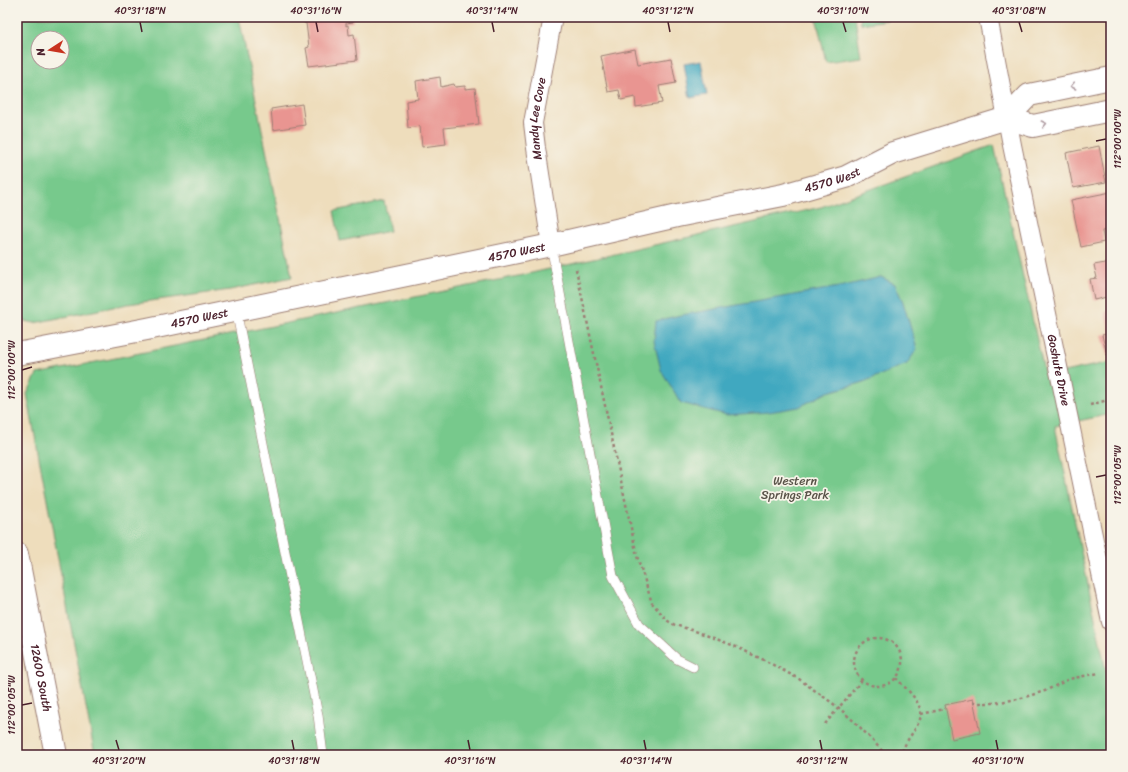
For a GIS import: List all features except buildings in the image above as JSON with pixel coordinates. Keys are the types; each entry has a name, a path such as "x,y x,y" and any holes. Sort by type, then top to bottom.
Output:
{"main road":[{"name":"4570 West","path":"17,354 551,245 676,216 783,195 846,177 893,153 1007,118 1029,95 1111,78"},
{"path":"1007,118 1033,126 1111,110"},
{"name":"12600 South","path":"17,554 20,586 56,755"}],"street":[{"name":"Mandy Lee Cove","path":"551,245 533,123 553,17"},
{"name":"Goshute Drive","path":"988,17 1007,118 1111,622"}],"lane":[{"path":"551,245 613,576 639,624 677,659 693,667"},
{"path":"236,310 318,715 323,755"}],"path":[{"path":"576,269 637,556 647,592 652,603 671,623 698,632 764,660 799,679 839,708 857,724 886,755"},
{"path":"1090,405 1111,399"},
{"path":"873,638 888,640 894,644 902,657 900,672 896,678 891,682 879,686 862,680 857,674 854,659 860,645 873,638"},
{"path":"974,703 993,703 1018,699 1045,691 1069,679 1099,673"},
{"path":"896,678 916,701 920,708 921,714 919,722 904,745 901,755"},
{"path":"825,724 862,680"},
{"path":"921,714 945,709"}],"green space":[{"path":"17,17 239,17 292,277 230,290 128,304 34,323 21,320 17,316"},
{"path":"816,17 855,17 861,57 826,62"},
{"path":"860,17 887,17 887,20 861,24"},
{"name":"Western Springs Park","path":"994,145 1045,376 1111,362 1111,414 1055,426 1111,695 1111,755 95,755 27,394 37,374 523,275 821,207"},
{"path":"384,201 390,231 340,241 334,211"}],"water":[{"path":"701,61 707,95 690,98 684,64"},
{"path":"881,277 895,284 903,302 917,349 907,364 861,383 828,392 799,407 769,412 727,415 681,403 661,370 654,341 656,321 676,316 844,286"}]}
